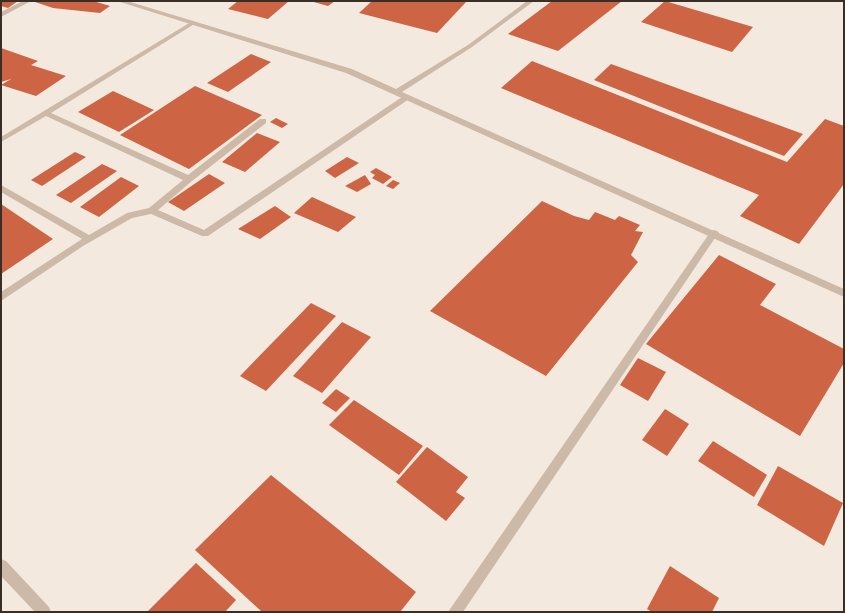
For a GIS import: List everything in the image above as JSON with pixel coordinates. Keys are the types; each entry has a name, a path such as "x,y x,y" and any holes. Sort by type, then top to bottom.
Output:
{"street":[{"path":"1,15 28,1"},
{"path":"120,1 330,64 397,92 714,233 844,293"},
{"path":"397,92 470,46 531,1"},
{"path":"1,140 193,23"},
{"path":"152,211 205,234 408,97"},
{"path":"45,113 189,179"},
{"path":"1,297 89,239 130,215 152,211 189,179 263,121"},
{"path":"1,188 89,239"},
{"path":"455,612 714,233"},
{"path":"1,566 44,612"}],"building":[{"path":"1,1 18,1 8,8 1,6"},
{"path":"32,1 93,1 110,6 100,13 53,8"},
{"path":"238,1 289,1 268,19 228,9"},
{"path":"310,1 335,1 328,6"},
{"path":"372,1 467,1 437,33 359,13"},
{"path":"552,1 622,1 558,51 508,34"},
{"path":"665,1 753,27 732,52 641,22"},
{"path":"1,48 38,61 31,65 66,76 36,96 1,85 11,79 1,82"},
{"path":"251,54 271,62 228,92 207,83"},
{"path":"532,61 787,162 825,119 844,126 844,184 799,244 740,216 759,195 501,88"},
{"path":"611,64 803,134 784,156 594,80"},
{"path":"195,86 262,115 189,169 120,135"},
{"path":"113,91 154,110 119,132 78,112"},
{"path":"276,118 288,124 282,128 270,122"},
{"path":"257,133 280,142 245,172 222,162"},
{"path":"75,152 86,157 42,186 31,180"},
{"path":"347,157 359,163 335,178 325,171"},
{"path":"102,164 117,171 71,203 56,195"},
{"path":"376,168 392,177 383,184 372,178 375,175 370,172"},
{"path":"209,174 225,183 184,211 168,202"},
{"path":"365,175 371,184 357,192 345,186"},
{"path":"121,177 139,186 99,217 80,207"},
{"path":"393,180 400,183 393,189 386,186"},
{"path":"312,197 356,217 338,232 294,213"},
{"path":"542,201 574,216 589,220 595,212 615,220 619,216 640,225 635,231 643,232 631,255 638,262 546,376 430,311"},
{"path":"1,204 53,239 1,274"},
{"path":"275,206 291,217 260,239 238,229"},
{"path":"719,255 776,284 760,305 844,349 844,363 800,436 646,344"},
{"path":"311,303 336,316 266,391 240,376"},
{"path":"342,322 371,337 322,393 293,376"},
{"path":"638,358 666,372 648,401 620,385"},
{"path":"336,389 350,398 336,412 322,403"},
{"path":"354,400 423,446 399,475 329,425"},
{"path":"665,409 689,424 667,456 642,440"},
{"path":"713,441 767,475 754,497 698,461"},
{"path":"427,447 468,477 456,492 465,498 446,521 396,482"},
{"path":"778,466 843,503 824,546 757,505"},
{"path":"271,475 416,592 400,612 262,612 195,550"},
{"path":"196,563 236,600 225,612 147,612"},
{"path":"670,566 719,598 712,612 652,612 647,609"}]}
